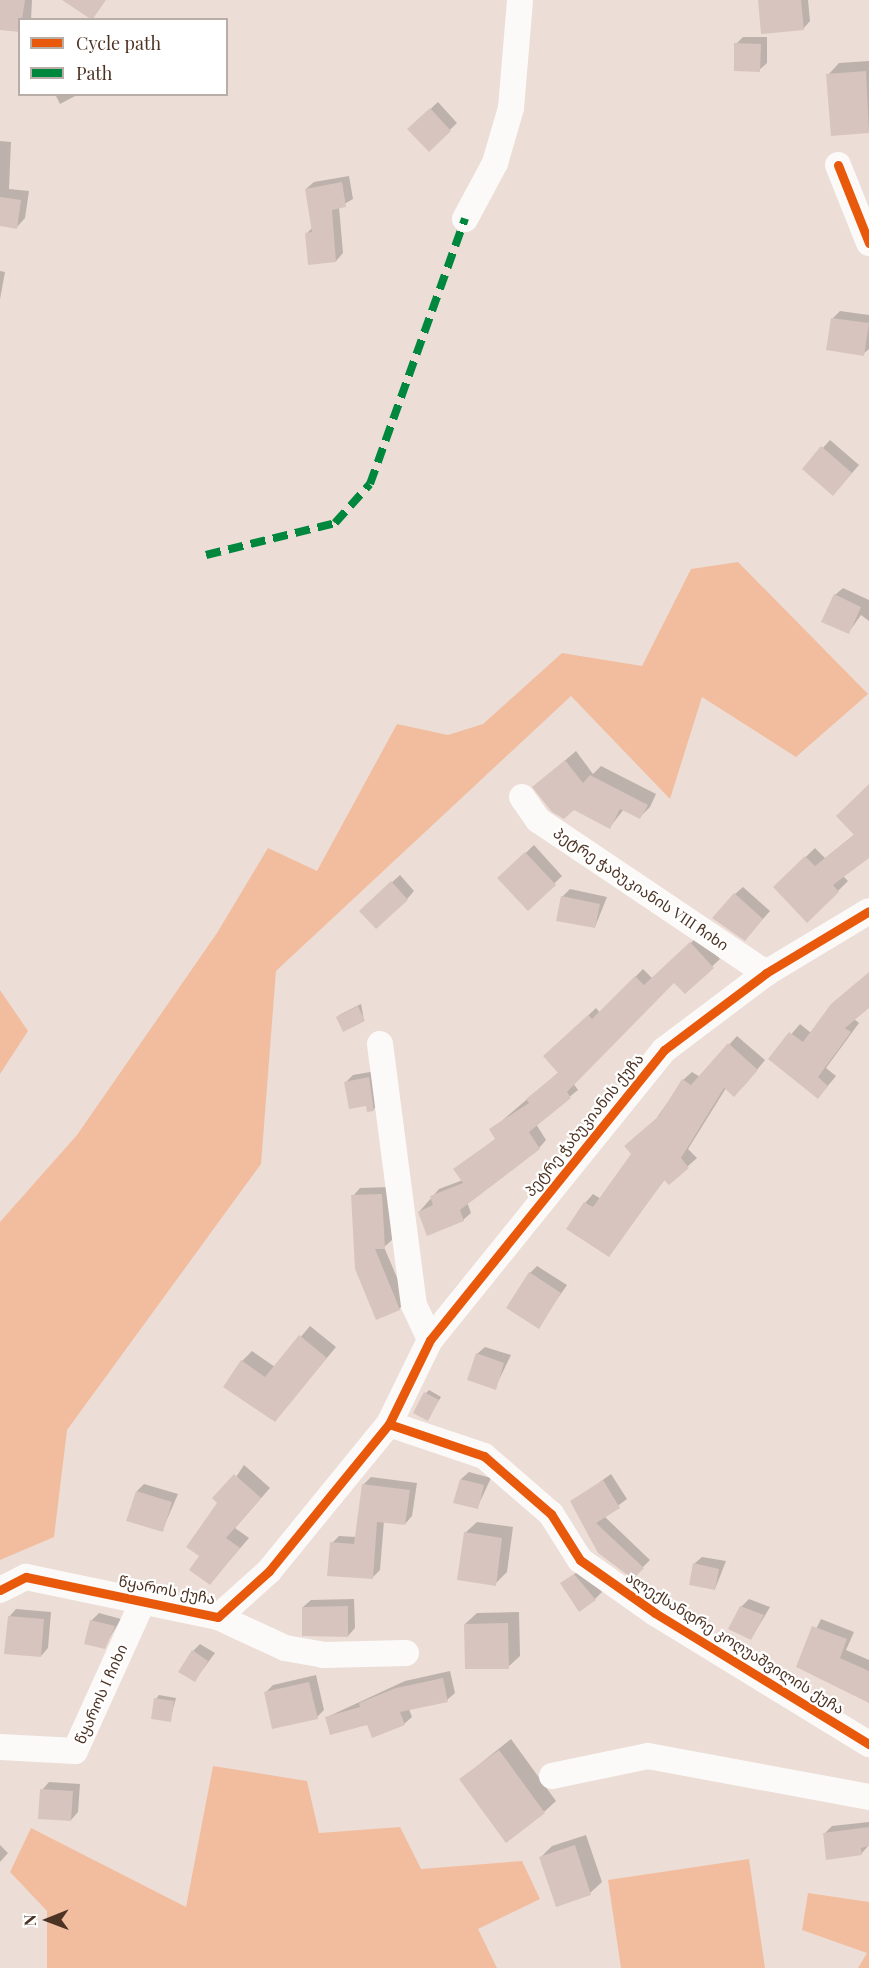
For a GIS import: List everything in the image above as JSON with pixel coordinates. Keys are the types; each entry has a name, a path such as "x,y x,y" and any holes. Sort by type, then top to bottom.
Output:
{"street":[{"path":"465,219 495,163 511,108 520,0"},
{"path":"838,165 869,243"},
{"name":"პეტრე ჭაბუკიანის VIII ჩიხი","path":"522,797 538,820 766,973"},
{"name":"პეტრე ჭაბუკიანის ქუჩა","path":"390,1424 430,1340 664,1050 766,973 869,911"},
{"path":"380,1044 414,1305 430,1340"},
{"name":"წყაროს ქუჩა","path":"0,1590 26,1577 218,1617 269,1571 390,1424"},
{"name":"ალექსანდრე კოღუაშვილის ქუჩა","path":"390,1424 484,1456 551,1514 580,1560 655,1613 869,1743"},
{"name":"წყაროს I ჩიხი","path":"0,1747 75,1751 142,1601"},
{"path":"218,1617 285,1648 323,1655 406,1653"},
{"path":"552,1776 648,1756 869,1797"}],"shaded area":[{"path":"738,562 868,694 796,757 702,697 670,799 571,696 276,971 261,1164 67,1430 54,1537 0,1560 0,1222 77,1135 217,933 268,848 317,871 397,724 448,735 483,724 562,653 642,666 691,569"},
{"path":"0,990 28,1031 0,1074"},
{"path":"213,1766 307,1781 319,1833 400,1827 421,1869 522,1861 540,1899 478,1929 497,1968 47,1968 47,1911 10,1872 31,1828 186,1907"},
{"path":"749,1859 765,1968 621,1968 608,1880"},
{"path":"808,1893 869,1902 869,1968 858,1968 867,1953 802,1930"}],"building":[{"path":"0,0 25,0 22,18 18,18 18,32 0,30"},
{"path":"62,0 106,0 93,18 89,18"},
{"path":"758,0 801,0 804,30 761,34"},
{"path":"734,43 761,44 760,72 734,71"},
{"path":"866,71 869,133 831,136 826,74"},
{"path":"430,108 451,131 429,152 407,129"},
{"path":"342,182 346,207 332,210 336,262 308,265 305,233 312,232 305,189"},
{"path":"0,197 21,200 17,229 0,226"},
{"path":"831,318 869,323 864,356 826,350"},
{"path":"821,446 852,473 833,496 802,469"},
{"path":"834,594 861,607 849,634 821,622"},
{"path":"565,760 583,783 590,775 648,805 640,819 620,809 610,829 574,810 564,819 552,812 532,787"},
{"path":"869,784 869,858 833,885 839,892 807,923 773,887 805,856 815,866 854,835 836,816"},
{"path":"525,852 556,885 528,911 497,878"},
{"path":"391,881 408,900 376,929 359,911"},
{"path":"734,893 763,919 745,941 712,918"},
{"path":"561,896 600,904 595,928 556,921"},
{"path":"690,942 714,968 685,994 674,983 567,1092 571,1098 529,1132 540,1149 460,1210 464,1221 427,1236 418,1212 433,1205 430,1196 463,1183 453,1169 495,1139 489,1129 529,1103 526,1099 558,1073 543,1056 588,1015 592,1019 635,976 644,985"},
{"path":"869,972 869,1008 845,1028 851,1032 818,1077 828,1086 818,1099 768,1059 789,1032 803,1042 831,1004"},
{"path":"358,1006 365,1021 343,1032 336,1017"},
{"path":"728,1043 758,1070 734,1097 724,1088 681,1158 689,1168 669,1185 664,1180 609,1257 566,1229 584,1202 593,1207 631,1154 624,1146 659,1116 682,1079 691,1085"},
{"path":"369,1077 374,1111 367,1112 366,1106 349,1109 344,1082"},
{"path":"382,1194 385,1249 375,1249 400,1310 376,1320 355,1269 351,1195"},
{"path":"529,1272 561,1293 539,1329 506,1308"},
{"path":"299,1335 327,1358 275,1422 223,1387 241,1360 265,1377"},
{"path":"476,1353 504,1363 496,1390 467,1380"},
{"path":"424,1392 439,1400 428,1421 413,1413"},
{"path":"234,1474 261,1498 226,1538 240,1548 210,1585 189,1570 199,1556 186,1547 217,1503 212,1498"},
{"path":"460,1479 484,1485 478,1509 453,1503"},
{"path":"603,1480 620,1508 596,1523 644,1568 633,1579 598,1553 570,1501"},
{"path":"362,1484 410,1490 405,1525 377,1522 373,1579 327,1576 330,1542 354,1544"},
{"path":"136,1491 172,1502 163,1532 126,1521"},
{"path":"464,1532 502,1538 496,1586 457,1580"},
{"path":"693,1563 719,1569 715,1590 689,1585"},
{"path":"574,1574 596,1600 579,1612 560,1583"},
{"path":"348,1606 348,1637 302,1636 302,1607"},
{"path":"740,1606 764,1615 751,1640 728,1629"},
{"path":"8,1616 44,1619 41,1657 4,1654"},
{"path":"90,1620 115,1626 105,1649 84,1644"},
{"path":"508,1623 509,1669 465,1669 464,1624"},
{"path":"812,1626 847,1639 840,1658 869,1671 869,1703 796,1667"},
{"path":"192,1650 208,1661 195,1682 178,1672"},
{"path":"443,1678 448,1702 400,1712 405,1725 372,1738 367,1725 330,1735 325,1717 360,1707 359,1703 396,1688"},
{"path":"309,1682 318,1719 272,1729 264,1692"},
{"path":"154,1698 174,1701 171,1722 151,1719"},
{"path":"499,1750 545,1813 506,1843 459,1779"},
{"path":"40,1789 73,1791 71,1821 38,1819"},
{"path":"869,1827 869,1846 861,1848 862,1855 826,1860 823,1833"},
{"path":"575,1845 591,1895 556,1907 539,1857"}],"marked path":[{"path":"206,555 335,523 370,484 465,219"}],"cycle path":[{"path":"838,165 869,243"},
{"path":"0,1590 26,1577 218,1617 269,1571 389,1424 430,1340 664,1050 766,973 869,911"},
{"path":"389,1424 484,1456 551,1514 580,1560 655,1613 869,1744"}]}
